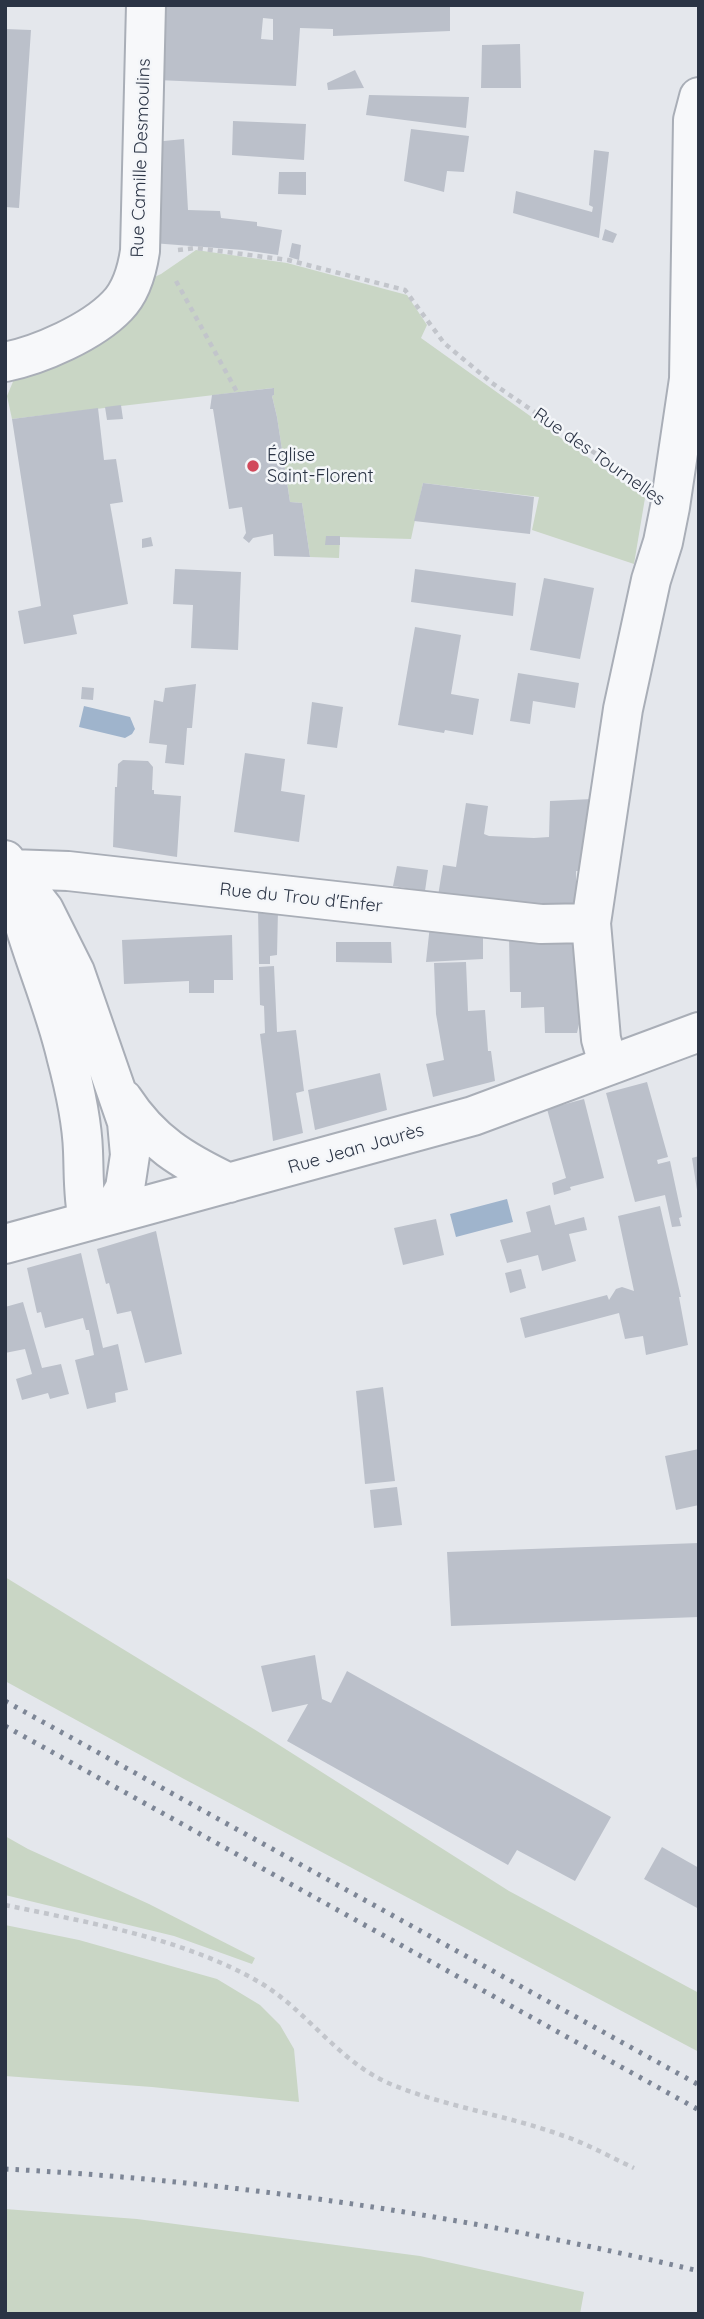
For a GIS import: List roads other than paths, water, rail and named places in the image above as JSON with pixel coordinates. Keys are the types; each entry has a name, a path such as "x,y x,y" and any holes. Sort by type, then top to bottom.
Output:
{"street":[{"name":"Rue Camille Desmoulins","path":"5,362 87,330 117,306 129,289 137,267 151,252 146,5"},
{"name":"Rue des Tournelles","path":"608,1064 601,1039 591,923 623,709 670,507 689,379 694,120 699,97"},
{"name":"Rue du Trou d'Enfer","path":"8,864 541,924 591,923"},
{"path":"8,864 44,910 75,972 127,1122 130,1154 125,1188 99,1217 83,1196 83,1150 66,1055 23,922 8,864"},
{"name":"Rue Jean Jaurès","path":"5,1244 473,1116 699,1032"},
{"path":"118,1091 136,1119 159,1142 192,1166 229,1183"}],"water":[{"path":"84,706 130,717 135,729 125,738 79,727"},
{"path":"507,1199 513,1222 456,1237 450,1214"}],"railway":[{"path":"5,1701 699,2085"},
{"path":"5,1726 699,2110"},
{"path":"5,2169 180,2182 354,2204 527,2234 699,2271"}],"place":[{"name":"Église Saint-Florent","path":"253,466"}]}
